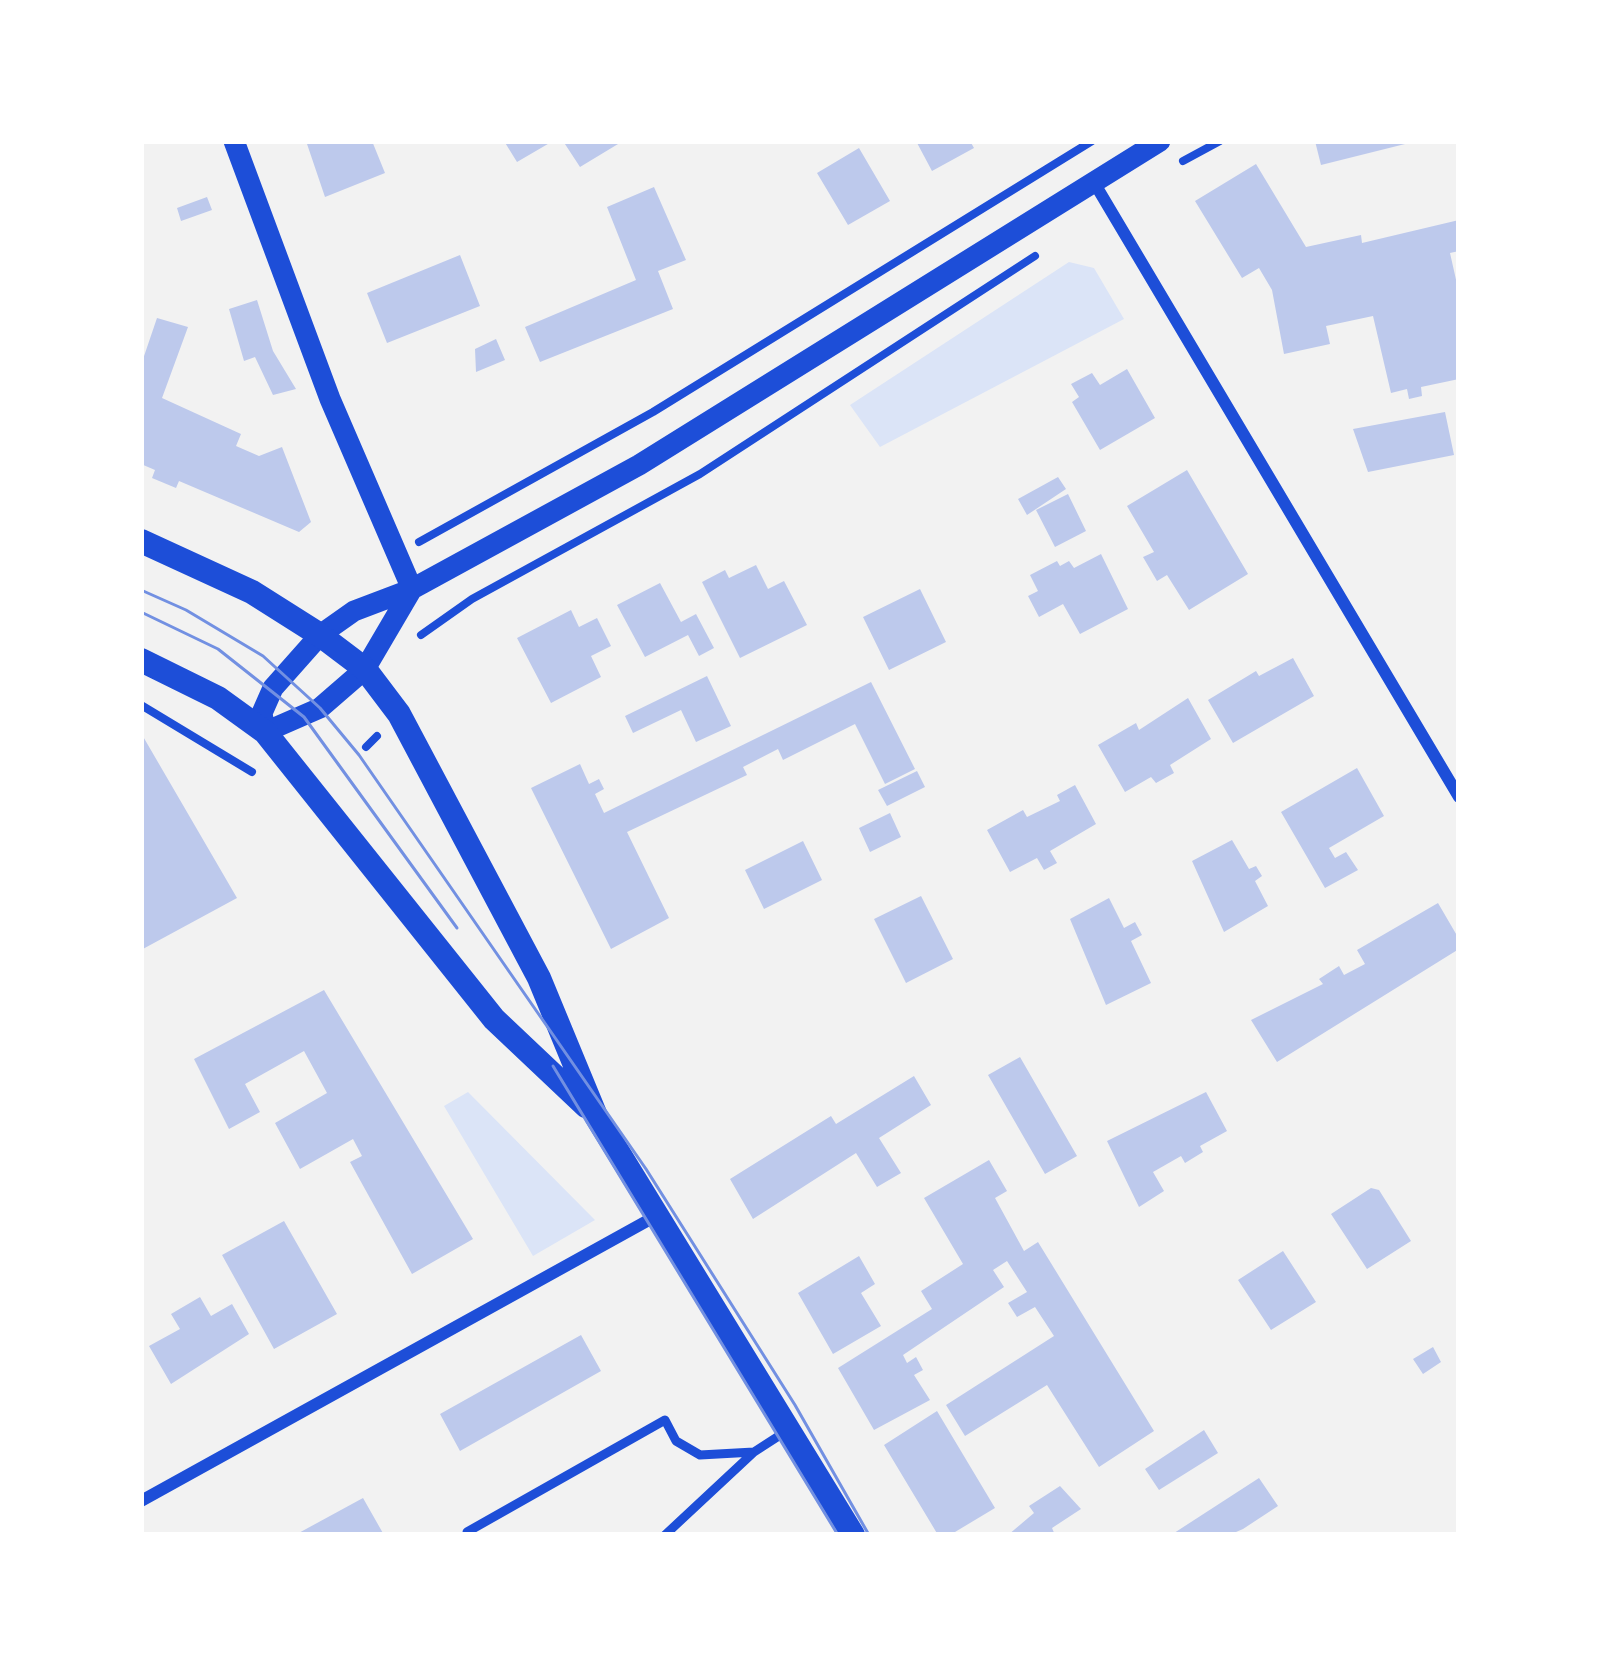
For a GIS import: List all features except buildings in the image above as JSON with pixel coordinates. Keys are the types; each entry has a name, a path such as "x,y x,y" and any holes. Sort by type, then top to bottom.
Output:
{"main road":[{"path":"141,541 252,592 320,635 365,669 416,739 539,978 596,1116 853,1535"},
{"path":"141,660 218,698 265,732 494,1018 596,1116"}],"street":[{"path":"234,141 412,589"},
{"path":"412,589 365,669 320,708 265,732 262,713 273,688 320,635 354,611 412,589 639,465 1092,179 1160,141"},
{"path":"1092,179 1459,797"},
{"path":"141,1501 656,1216"}],"lane":[{"path":"466,1532 665,1420 676,1441 700,1455 754,1452"},
{"path":"665,1535 754,1452 789,1429"}],"path":[{"path":"450,525 653,412 1092,141"},
{"path":"141,705 195,732 259,776"},
{"path":"366,747 377,736"}],"shaded area":[{"path":"1069,262 1094,268 1124,319 880,447 850,405"},
{"path":"468,1092 595,1220 533,1256 444,1106"}],"tram line":[{"path":"141,590 186,610 263,656 320,708 359,755 646,1169 795,1405 869,1535"},
{"path":"141,612 218,649 304,717 457,928"},
{"path":"553,1066 838,1535"}]}
